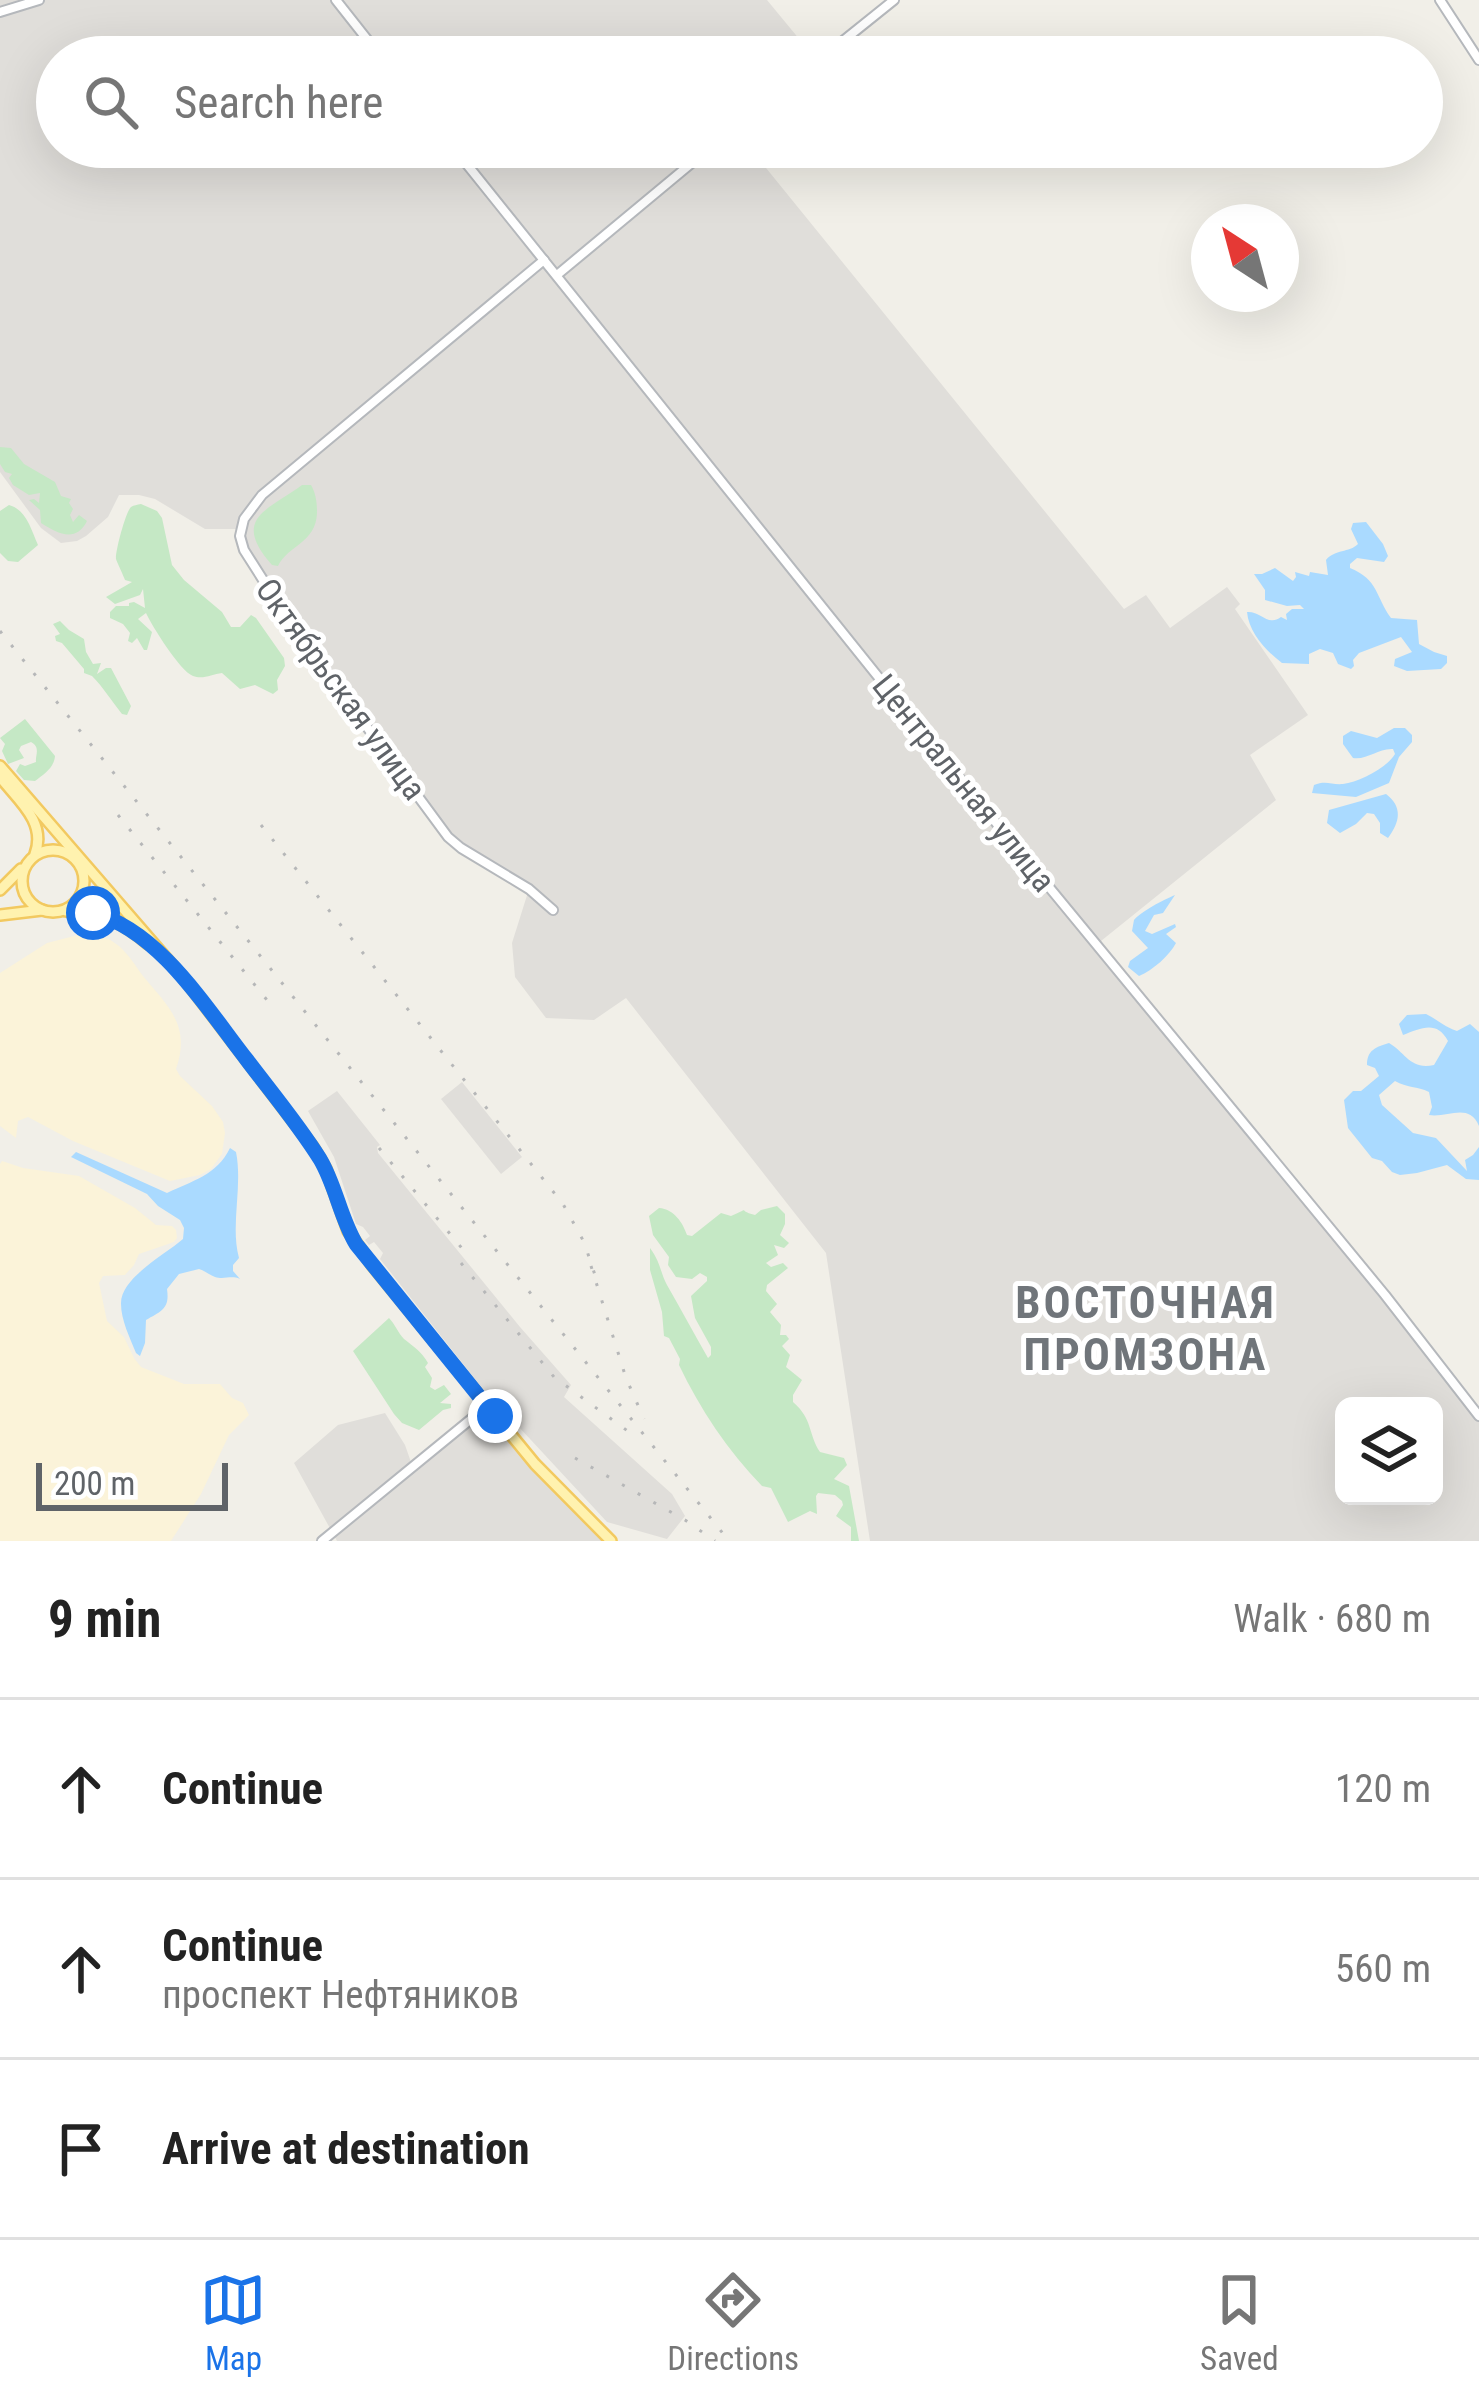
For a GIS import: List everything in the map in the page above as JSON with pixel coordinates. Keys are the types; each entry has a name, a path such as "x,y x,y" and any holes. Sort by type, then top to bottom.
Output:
{"main road":[{"path":"0,766 186,981 320,1159 356,1244 548,1478 611,1541"},
{"path":"0,777 37,826 40,840 22,875 30,902 43,910"},
{"path":"59,911 74,904 82,890 83,874 61,839"},
{"path":"0,890 31,860 54,850 66,853 96,877"},
{"path":"0,915 43,910 93,913 138,935 186,981"}],"street":[{"path":"0,12 39,0"},
{"path":"336,0 364,36"},
{"path":"849,36 894,0"},
{"path":"1440,0 1479,60"},
{"name":"Центральная улица","path":"470,168 964,785 1385,1295 1479,1416"},
{"path":"556,275 686,168"},
{"name":"Октябрьская улица","path":"544,260 262,495 248,510 240,536 249,560 290,624 448,837 553,910"},
{"path":"322,1541 334,1538 488,1406"}],"shaded area":[{"name":"ВОСТОЧНАЯ ПРОМЗОНА","path":"0,0 767,0 797,36 36,36 36,168 766,168 1124,609 1146,595 1170,628 1227,587 1240,604 1235,609 1308,715 1250,755 1276,800 1096,945 1479,1416 1479,1541 870,1541 826,1253 626,998 594,1020 546,1018 515,977 512,943 529,889 461,848 370,732 244,550 240,529 205,529 155,499 119,495 108,517 86,536 61,543 41,528 0,472"},
{"path":"462,1082 522,1157 501,1174 441,1099"},
{"path":"337,1091 380,1145 378,1153 571,1385 564,1397 672,1494 685,1516 667,1539 607,1522 479,1384 380,1259 383,1253 374,1242 369,1245 365,1240 370,1236 356,1224 334,1157 308,1111"},
{"path":"487,1406 611,1541 337,1541 294,1463 338,1425 385,1413 412,1465"}],"green space":[{"path":"0,447 11,448 24,464 55,482 61,496 71,499 73,522 79,515 87,521 83,528 66,534 41,523 40,510 29,500 39,503 40,493 29,495 13,485 12,474 0,464"},
{"path":"302,485 311,485 314,492 317,509 312,531 278,566 272,565 254,536 254,526 266,509"},
{"path":"141,504 162,518 172,565 184,580 222,612 231,627 240,627 251,615 256,618 284,658 278,690 273,694 255,685 240,689 222,673 193,676 174,657 146,613 138,619 152,632 147,650 137,638 128,641 130,633 123,624 110,618 116,606 134,602 145,608 143,589 140,595 115,604 106,597 132,582 125,580 116,555 129,510"},
{"path":"9,505 24,516 38,545 18,562 0,553 0,511"},
{"path":"60,621 84,639 93,664 101,663 97,674 111,668 131,706 127,715 56,641 60,634 53,624"},
{"path":"25,719 55,756 51,767 35,781 24,780 16,771 20,764 36,762 34,744 21,746 24,758 8,764 2,751 5,744 0,738"},
{"path":"777,1206 785,1214 780,1235 789,1243 784,1248 774,1245 778,1255 766,1263 771,1267 783,1263 788,1268 767,1285 766,1291 777,1304 770,1312 781,1325 780,1335 789,1339 782,1346 790,1355 786,1367 802,1380 793,1402 804,1414 820,1452 844,1458 847,1465 834,1479 849,1486 859,1541 851,1541 851,1527 836,1516 843,1505 835,1495 818,1493 817,1514 810,1511 788,1522 771,1488 762,1486 716,1429 664,1336 650,1248 708,1358 711,1355 691,1296 707,1277 700,1273 692,1279 676,1277 653,1235 649,1216 659,1208 669,1211 692,1236 721,1213 731,1216 744,1210 755,1215"},
{"path":"389,1318 428,1363 430,1387 435,1390 444,1385 451,1394 440,1403 451,1404 451,1408 419,1430 394,1414 353,1351"}],"sand":[{"path":"82,934 119,946 175,1018 181,1041 176,1069 212,1106 225,1133 222,1154 200,1175 170,1181 28,1117 18,1121 16,1138 0,1126 0,973 47,943"},
{"path":"2,1161 79,1176 156,1225 176,1230 174,1242 139,1254 125,1275 103,1276 99,1283 107,1321 124,1337 141,1367 184,1384 220,1384 243,1403 249,1415 229,1435 201,1494 171,1541 0,1541"}],"water":[{"path":"1366,522 1388,556 1384,562 1357,558 1350,568 1371,583 1391,618 1417,620 1419,644 1447,656 1441,669 1407,671 1394,666 1395,659 1412,652 1401,637 1359,653 1351,669 1338,664 1333,653 1320,649 1309,654 1309,664 1282,663 1251,627 1247,612 1268,620 1287,620 1292,609 1304,609 1265,600 1265,590 1254,574 1275,568 1293,581 1295,572 1328,575 1326,560 1358,544 1353,523"},
{"path":"1394,728 1405,728 1412,742 1399,757 1389,783 1356,797 1312,793 1314,785 1364,777 1395,754 1388,749 1353,758 1343,736 1351,731 1377,738"},
{"path":"1386,794 1398,815 1388,838 1380,833 1374,814 1367,813 1340,833 1327,823 1329,810"},
{"path":"1175,895 1145,931 1152,934 1175,924 1166,934 1176,943 1139,976 1128,967 1148,948 1132,931 1134,920"},
{"path":"1426,1014 1457,1031 1470,1024 1479,1032 1479,1126 1464,1113 1429,1115 1429,1092 1395,1081 1379,1095 1382,1105 1413,1133 1436,1138 1467,1171 1465,1160 1479,1147 1479,1180 1466,1179 1447,1165 1417,1173 1392,1172 1372,1158 1348,1128 1344,1100 1379,1076 1367,1065 1373,1050 1389,1043 1414,1063 1434,1065 1448,1041 1444,1034 1428,1028 1403,1035 1399,1024 1407,1015"},
{"path":"230,1148 236,1152 238,1165 239,1258 233,1271 240,1279 215,1277 199,1269 179,1274 167,1289 163,1309 146,1320 140,1356 124,1323 123,1294 136,1276 183,1239 184,1228 147,1194 71,1157 76,1152 167,1193 211,1171"}],"railway":[{"path":"0,631 729,1541"},
{"path":"118,815 275,1010"},
{"path":"261,825 563,1204 584,1242 596,1278"},
{"path":"379,1148 465,1252"},
{"path":"461,1263 554,1377 629,1432"},
{"path":"591,1266 644,1419"},
{"path":"575,1458 715,1541"}],"district":[{"name":"ВОСТОЧНАЯ ПРОМЗОНА","path":"1146,1328"}],"route":[{"path":"93,913 129,928 186,981 320,1159 356,1244 495,1416"}]}
